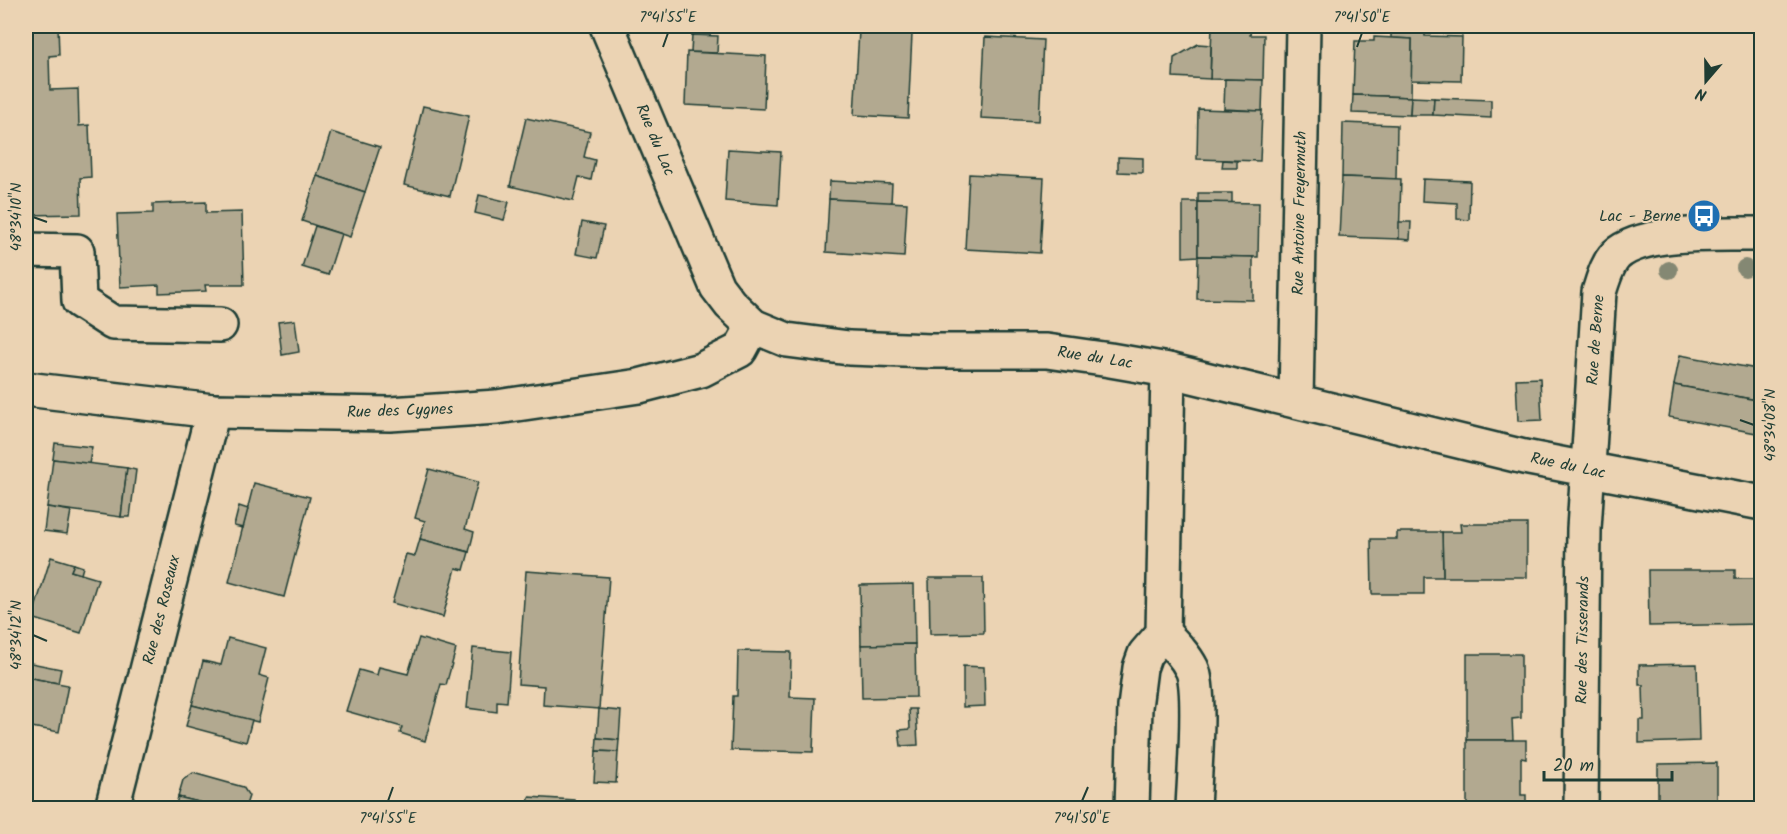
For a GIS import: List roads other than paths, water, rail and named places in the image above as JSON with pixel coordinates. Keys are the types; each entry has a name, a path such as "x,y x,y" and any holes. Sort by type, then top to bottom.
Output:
{"street":[{"name":"Rue du Lac","path":"607,26 717,286 730,304 753,326 787,340 849,348 1047,351 1168,370 1524,457 1588,471 1761,502"},
{"name":"Rue Antoine Freyermuth","path":"1296,401 1303,26"},
{"name":"Rue de Berne","path":"1588,471 1599,292 1605,274 1616,255 1636,243 1664,237 1761,234"},
{"path":"26,250 77,251 79,301 113,323 220,325"},
{"name":"Rue des Cygnes","path":"26,389 213,411 390,414 497,407 639,386 701,369 740,350 753,326"},
{"path":"1132,808 1135,707 1140,668 1145,654 1163,633 1168,370"},
{"name":"Rue des Roseaux","path":"112,808 213,411"},
{"name":"Rue des Tisserands","path":"1581,808 1584,529 1588,471"},
{"path":"1163,633 1179,649 1193,671 1196,694 1193,808"}],"place":[{"name":"Lac - Berne","path":"1704,216"}]}
